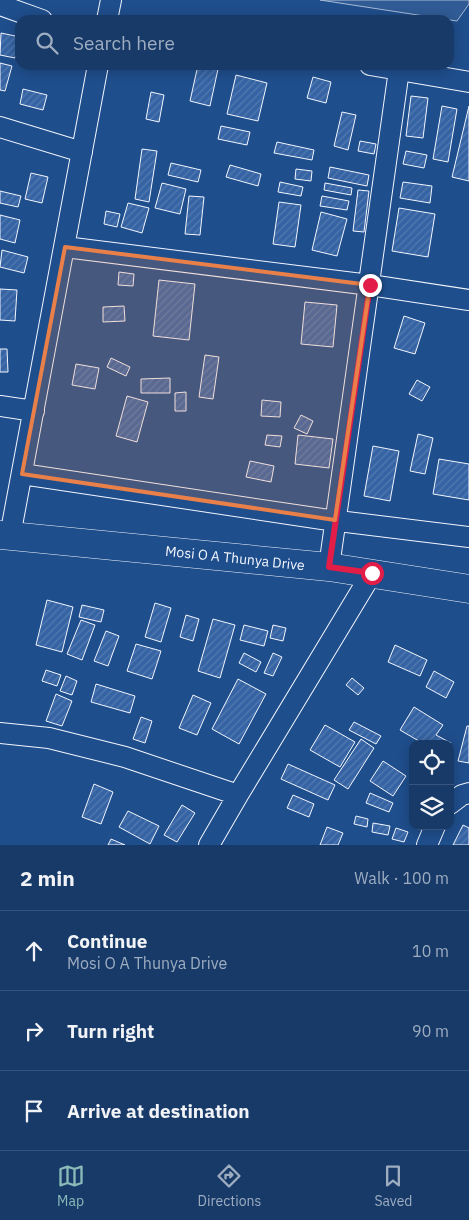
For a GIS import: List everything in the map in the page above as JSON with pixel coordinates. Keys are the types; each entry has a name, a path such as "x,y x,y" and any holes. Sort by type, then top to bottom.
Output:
{"street":[{"path":"108,15 111,0"},
{"path":"0,5 28,15"},
{"path":"5,535 22,474 97,70"},
{"path":"329,567 399,70 469,82"},
{"path":"0,127 82,152"},
{"path":"65,246 370,285 469,300"},
{"path":"0,406 34,411"},
{"path":"22,474 335,520 469,537"},
{"name":"Mosi O A Thunya Drive","path":"5,535 329,567 469,589"},
{"path":"209,845 372,573"},
{"path":"0,733 49,738 125,757 238,795"},
{"path":"454,801 462,795 469,793"},
{"path":"426,845 433,830"}],"highlighted area":[{"path":"65,247 370,285 335,520 22,474"}],"shaded area":[{"path":"320,0 469,0 469,4 457,21 454,21 454,15 418,15"}],"building":[{"path":"1,33 15,36 15,58 0,55"},
{"path":"0,63 12,66 5,91 0,90"},
{"path":"197,70 218,70 210,106 190,101"},
{"path":"236,75 267,83 258,121 227,114"},
{"path":"313,77 331,82 326,103 307,98"},
{"path":"23,89 47,95 43,110 20,104"},
{"path":"151,92 164,95 159,122 146,119"},
{"path":"411,96 428,98 423,138 406,136"},
{"path":"442,106 457,109 448,162 433,159"},
{"path":"469,106 469,181 452,177"},
{"path":"342,112 356,115 348,150 334,146"},
{"path":"221,126 250,132 247,145 218,139"},
{"path":"360,141 376,144 374,154 358,151"},
{"path":"277,142 314,150 312,160 274,153"},
{"path":"142,149 157,151 149,202 135,199"},
{"path":"406,151 427,155 424,168 403,164"},
{"path":"171,163 201,170 198,182 168,175"},
{"path":"230,165 261,174 258,186 226,177"},
{"path":"330,167 369,175 367,186 328,178"},
{"path":"296,169 312,171 311,181 295,179"},
{"path":"31,173 48,177 42,203 25,199"},
{"path":"280,182 303,187 301,196 278,192"},
{"path":"403,182 432,186 430,203 400,198"},
{"path":"162,183 186,189 180,214 155,208"},
{"path":"325,183 352,188 351,195 324,190"},
{"path":"358,190 369,191 364,232 353,231"},
{"path":"0,191 21,196 18,207 0,203"},
{"path":"189,196 204,197 200,235 185,234"},
{"path":"322,196 349,201 347,210 320,206"},
{"path":"279,202 301,205 295,247 273,244"},
{"path":"128,203 149,208 142,233 121,227"},
{"path":"399,208 435,214 428,257 392,251"},
{"path":"106,211 120,214 117,227 104,224"},
{"path":"321,212 347,219 337,256 312,250"},
{"path":"0,215 20,220 15,243 0,239"},
{"path":"2,250 28,257 24,273 0,267"},
{"path":"119,272 134,274 133,286 118,285"},
{"path":"159,280 195,284 189,340 153,336"},
{"path":"0,289 17,290 15,321 0,320"},
{"path":"305,302 337,305 333,347 301,344"},
{"path":"124,306 125,321 103,322 103,307"},
{"path":"404,316 425,323 415,354 394,348"},
{"path":"0,349 7,349 8,372 0,372"},
{"path":"205,355 219,357 213,399 199,397"},
{"path":"111,358 130,367 126,376 107,367"},
{"path":"76,364 99,368 95,389 72,385"},
{"path":"170,378 170,393 141,393 141,379"},
{"path":"417,380 430,387 422,401 409,394"},
{"path":"186,392 186,411 175,411 175,393"},
{"path":"127,396 148,402 137,442 116,436"},
{"path":"262,400 281,402 280,417 261,416"},
{"path":"301,415 313,421 307,434 294,428"},
{"path":"418,434 433,438 425,474 410,471"},
{"path":"267,435 282,436 280,447 265,445"},
{"path":"298,435 333,439 329,468 295,464"},
{"path":"373,446 399,451 390,501 364,496"},
{"path":"439,459 469,464 469,500 433,494"},
{"path":"250,461 274,466 271,482 246,477"},
{"path":"47,600 73,607 62,652 36,645"},
{"path":"155,603 171,608 161,642 145,637"},
{"path":"82,605 104,610 101,622 79,617"},
{"path":"186,615 199,619 193,641 180,637"},
{"path":"213,619 235,625 220,678 198,671"},
{"path":"81,620 95,625 82,660 67,654"},
{"path":"244,625 268,631 264,646 240,640"},
{"path":"273,625 286,628 283,641 270,638"},
{"path":"106,631 119,636 108,666 94,661"},
{"path":"136,644 161,651 152,679 127,671"},
{"path":"395,645 427,660 420,676 388,662"},
{"path":"244,653 261,662 256,672 239,663"},
{"path":"273,653 282,657 273,676 264,673"},
{"path":"46,670 61,675 57,686 42,681"},
{"path":"434,671 454,682 446,698 426,687"},
{"path":"66,676 77,681 72,695 60,691"},
{"path":"352,678 364,688 358,695 346,685"},
{"path":"238,679 266,694 239,744 212,729"},
{"path":"96,684 135,696 130,713 91,702"},
{"path":"56,694 72,701 62,726 46,721"},
{"path":"193,695 211,703 197,735 179,728"},
{"path":"414,707 443,725 436,735 445,740 417,740 400,730"},
{"path":"141,717 152,721 145,743 133,739"},
{"path":"354,722 381,736 376,744 349,730"},
{"path":"325,725 355,742 340,767 310,750"},
{"path":"467,726 469,726 469,763 458,761"},
{"path":"361,739 374,748 348,789 334,780"},
{"path":"383,761 406,776 393,796 370,781"},
{"path":"288,764 335,785 328,800 281,779"},
{"path":"94,784 113,792 101,824 82,817"},
{"path":"370,793 393,803 389,812 366,803"},
{"path":"293,795 314,804 309,817 287,808"},
{"path":"182,805 195,813 177,842 164,835"},
{"path":"128,811 159,826 150,844 119,827"},
{"path":"356,816 368,819 367,827 354,824"},
{"path":"373,823 390,826 388,835 372,832"},
{"path":"463,825 469,828 469,845 453,845"},
{"path":"327,827 343,833 338,845 320,845"},
{"path":"396,828 408,832 404,842 392,839"},
{"path":"111,839 125,845 108,845"}],"route":[{"path":"370,285 329,567 372,573"}]}
